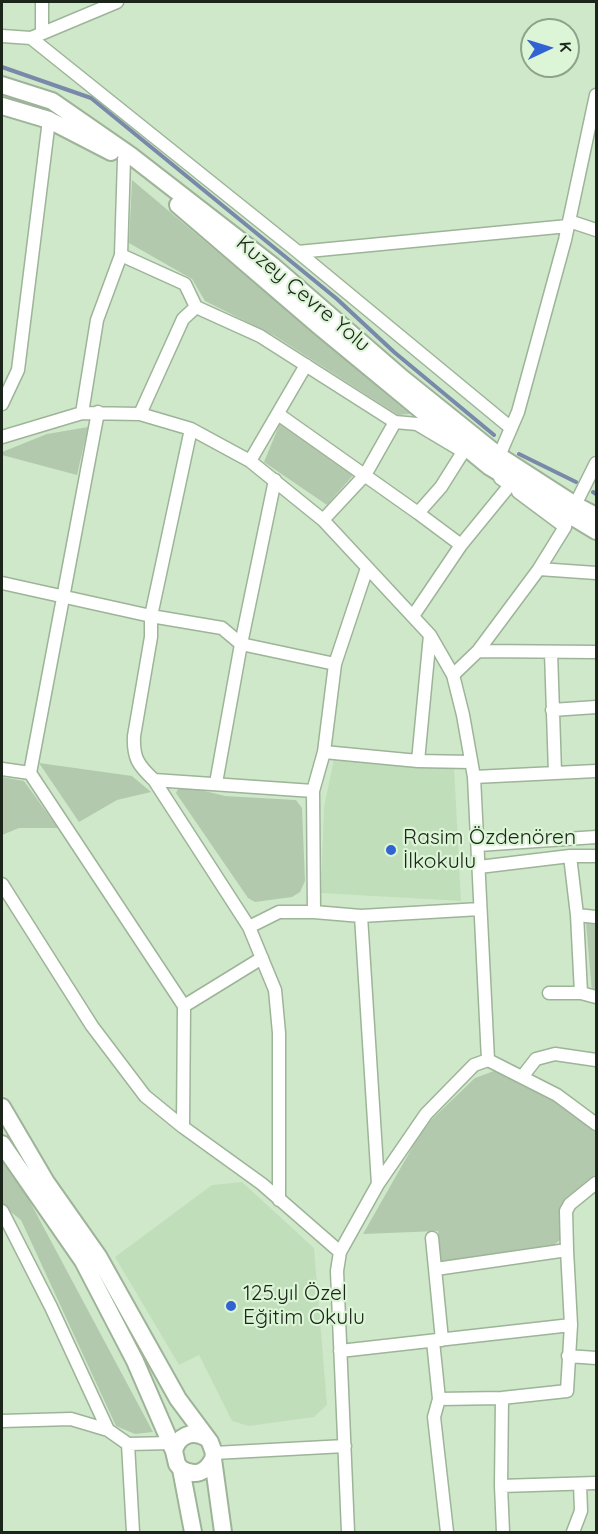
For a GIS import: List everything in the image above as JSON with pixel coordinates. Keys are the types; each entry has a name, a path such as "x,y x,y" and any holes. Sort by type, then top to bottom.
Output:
{"main road":[{"name":"Kuzey Çevre Yolu","path":"2,85 52,101 130,154 273,266 402,378 569,516 597,516"},
{"name":"Kuzey Çevre Yolu","path":"2,106 49,120 124,159 319,326 490,467 597,531"},
{"path":"2,1107 46,1182 98,1256 178,1399 210,1442 214,1456 224,1533"},
{"path":"2,1144 83,1262 135,1361 177,1464 188,1473 201,1472 206,1470 214,1456"},
{"path":"172,1447 186,1435 199,1434 205,1437"},
{"path":"182,1469 193,1533"}],"street":[{"path":"37,35 42,2"},
{"path":"2,36 37,35 117,2"},
{"path":"37,35 511,428"},
{"path":"499,456 518,412 568,224 597,95"},
{"path":"2,404 18,370 49,120"},
{"path":"82,413 97,320 121,255 124,159"},
{"path":"298,252 568,224 597,230"},
{"path":"121,255 185,284 196,307 260,336 395,422 417,424 463,452 510,485 569,516"},
{"path":"140,414 183,319 196,307"},
{"path":"250,461 306,365"},
{"path":"98,412 30,772 184,1006 183,1127"},
{"path":"2,437 82,413 98,412 140,414 191,429 250,461 323,519 430,635 453,675 474,777 489,1060"},
{"path":"278,414 461,545"},
{"path":"323,519 365,475 395,422"},
{"path":"191,429 151,616 151,637 134,736 134,751 139,766 154,780 249,927 275,990 279,1033 279,1200"},
{"path":"418,513 441,487 463,452"},
{"path":"453,675 478,651 539,569 596,466"},
{"path":"216,783 241,644 275,480"},
{"path":"413,616 461,545 510,485"},
{"path":"314,912 313,791 324,752 335,664 367,568"},
{"path":"539,569 597,573"},
{"path":"2,583 151,616 222,628 241,644 335,664"},
{"path":"418,761 430,635"},
{"path":"478,651 597,652"},
{"path":"551,652 555,773"},
{"path":"552,710 597,707"},
{"path":"324,752 418,761 471,762"},
{"path":"2,769 30,772"},
{"path":"474,777 597,771"},
{"path":"154,780 313,791"},
{"path":"478,845 597,837"},
{"path":"479,867 570,856 597,856"},
{"path":"570,856 577,915 581,993"},
{"path":"2,884 98,1035 145,1096 183,1127 262,1184 340,1252"},
{"path":"249,927 279,912 361,916 480,909"},
{"path":"577,915 597,917"},
{"path":"361,916 378,1184"},
{"path":"184,1006 262,958"},
{"path":"549,993 581,993 597,997"},
{"path":"522,1077 536,1059 555,1054 597,1060"},
{"path":"348,1533 337,1271 340,1252 378,1184 426,1114 474,1065 489,1060 557,1095 597,1124"},
{"path":"262,1184 279,1170"},
{"path":"439,1399 502,1398 567,1391 571,1325 566,1211 570,1204 597,1183"},
{"path":"2,1211 51,1307 108,1430"},
{"path":"432,1238 436,1269 439,1399 434,1417 447,1533"},
{"path":"436,1269 567,1250"},
{"path":"340,1351 571,1325"},
{"path":"568,1356 597,1358"},
{"path":"502,1398 503,1533"},
{"path":"2,1421 71,1419 108,1430 128,1444 172,1447"},
{"path":"128,1444 133,1533"},
{"path":"214,1456 345,1446"},
{"path":"501,1486 597,1483"},
{"path":"573,1533 582,1510 580,1484"}],"shaded area":[{"path":"132,180 410,414 398,415 275,336 205,301 192,279 129,243"},
{"path":"281,421 355,473 327,505 264,462"},
{"path":"88,427 77,475 2,455 2,452 47,434"},
{"name":"Rasim Özdenören İlkokulu","path":"334,759 454,766 461,901 321,893 324,807"},
{"path":"39,763 132,776 151,792 117,800 79,822"},
{"path":"2,777 24,781 58,828 19,828 2,835"},
{"path":"180,785 225,796 296,800 302,808 305,881 300,892 292,897 255,902 248,898 176,793"},
{"path":"586,922 596,923 596,994 592,993"},
{"path":"494,1071 555,1098 596,1131 596,1174 562,1206 562,1238 554,1245 441,1263 438,1231 363,1234 416,1141 431,1120 475,1078"},
{"path":"2,1151 153,1432 135,1434 116,1426 21,1220 2,1205"},
{"name":"125.yıl Özel Eğitim Okulu","path":"242,1182 314,1248 327,1405 314,1417 249,1426 232,1421 199,1355 179,1365 115,1257 212,1185"}],"waterway":[{"path":"2,67 91,98 337,299 394,352 494,435"},
{"path":"519,454 576,482"}],"place":[{"name":"Rasim Özdenören İlkokulu","path":"391,850"},
{"name":"125.yıl Özel Eğitim Okulu","path":"231,1306"}]}
